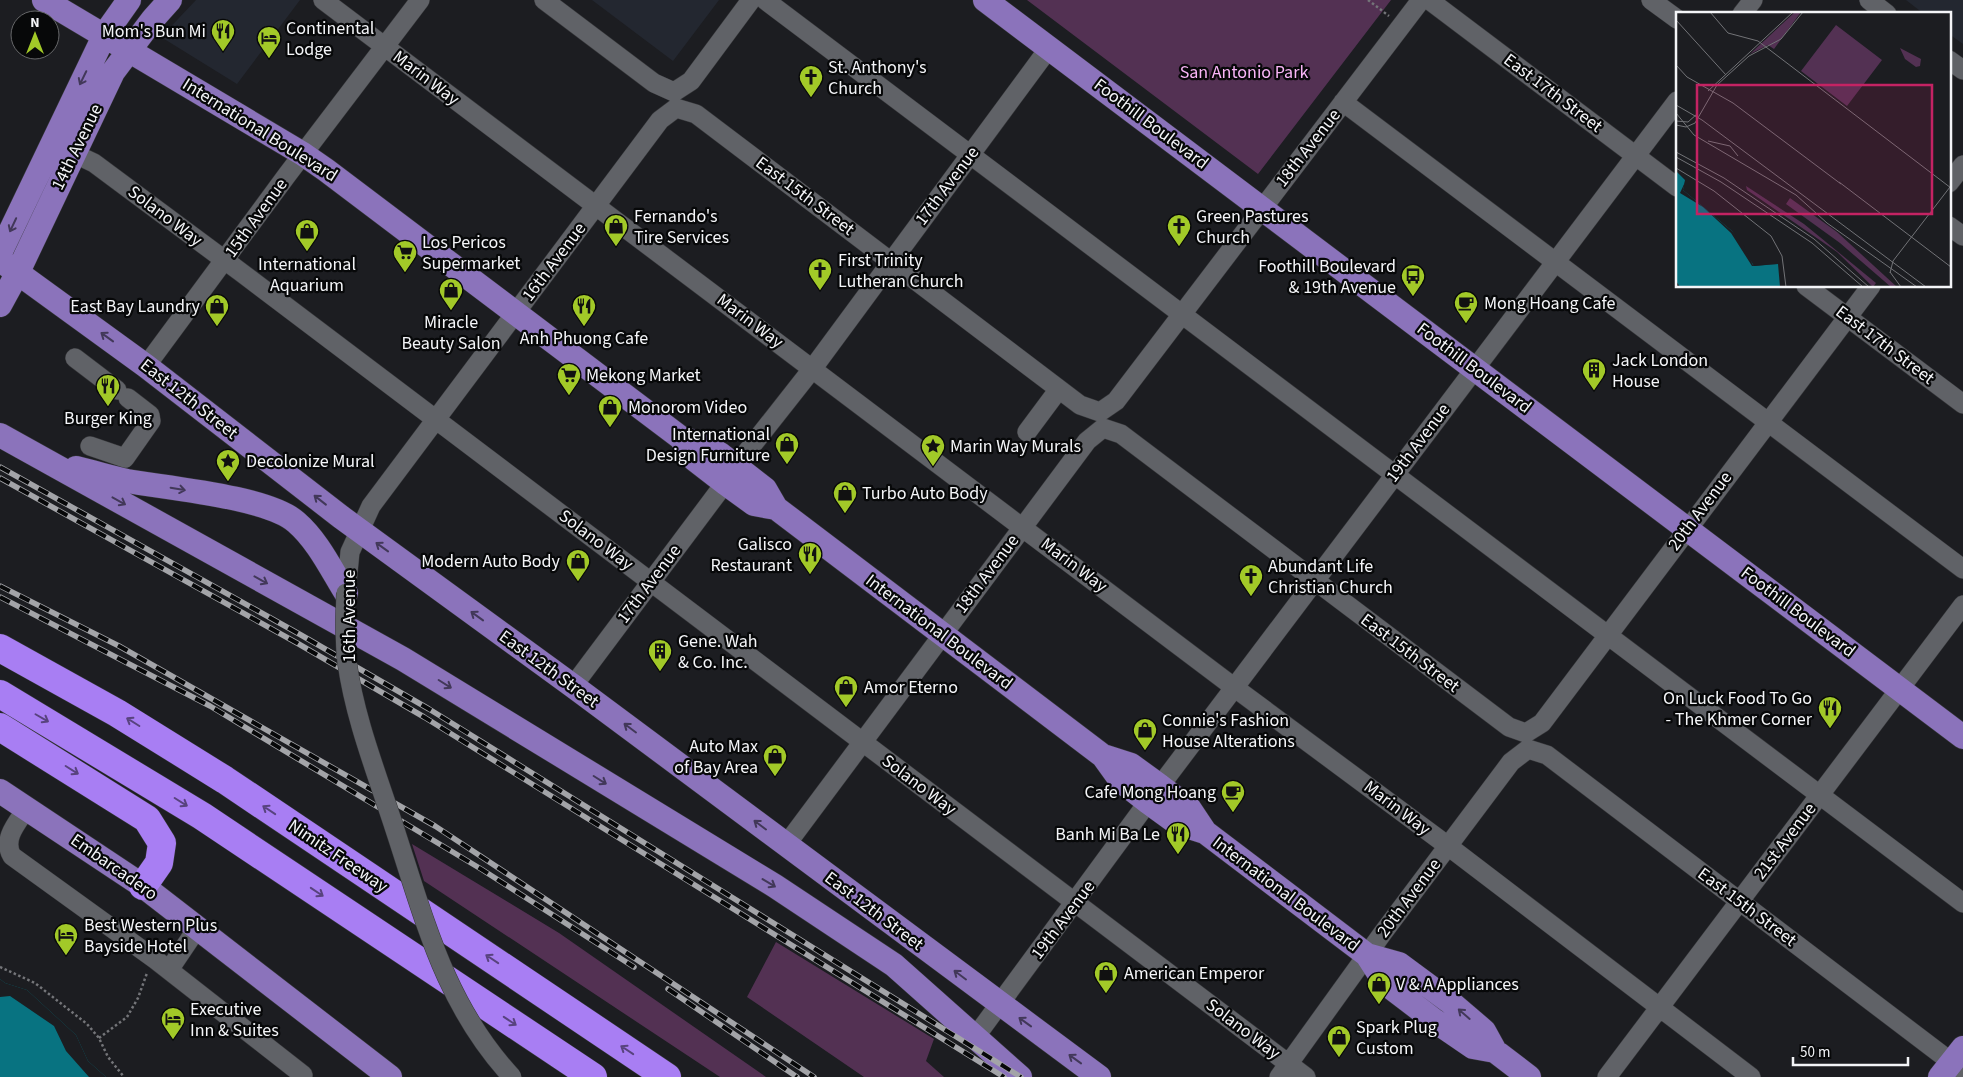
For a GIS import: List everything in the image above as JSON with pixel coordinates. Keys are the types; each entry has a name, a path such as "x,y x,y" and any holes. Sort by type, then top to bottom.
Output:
{"highway":[{"name":"Nimitz Freeway","path":"0,648 117,713 225,780 667,1077"},
{"path":"0,694 202,816 593,1077"},
{"path":"0,727 147,819 162,843 159,863 143,886"}],"main road":[{"name":"International Boulevard","path":"44,0 303,154 517,312 681,438 706,445 730,475 765,489 776,508 1103,756 1121,781 1189,808 1205,832 1367,955 1385,983 1434,1021 1473,1047 1495,1051 1530,1077"},
{"name":"14th Avenue","path":"0,253 104,34 129,0"},
{"name":"14th Avenue","path":"0,305 9,266 74,154 113,72 170,0"},
{"name":"Foothill Boulevard","path":"985,0 1963,737"},
{"name":"East 12th Street","path":"9,266 146,366 359,529 1099,1077"},
{"name":"East 12th Street","path":"0,435 403,659 775,886 894,965 1020,1077"},
{"path":"45,460 124,480 246,501 275,509 295,521 321,550 342,582"},
{"name":"Embarcadero","path":"0,791 143,886 390,1077"}],"street":[{"name":"Marin Way","path":"323,0 1023,526 1235,688 1448,846 1751,1077"},
{"name":"15th Avenue","path":"146,366 420,0"},
{"name":"East 15th Street","path":"544,0 1954,1064"},
{"name":"16th Avenue","path":"512,1077 492,1055 464,1013 435,952 357,711 347,662 342,582 350,552 371,506 751,0"},
{"path":"765,0 1393,476 1608,634 1963,903"},
{"name":"18th Avenue","path":"786,845 1086,440 1421,0"},
{"name":"East 17th Street","path":"1429,0 1676,186"},
{"path":"1651,0 1676,18"},
{"path":"1744,12 1753,0"},
{"path":"1869,0 1885,12"},
{"name":"17th Avenue","path":"573,686 730,475 813,368 890,261 1049,48"},
{"path":"1950,61 1963,70"},
{"path":"1343,102 1963,569"},
{"name":"19th Avenue","path":"976,1036 1077,902 1154,794 1676,102"},
{"name":"Solano Way","path":"74,154 94,163 1077,902 1284,1070 1306,1077"},
{"path":"1950,182 1963,165"},
{"path":"1950,227 1963,236"},
{"name":"East 17th Street","path":"1809,288 1963,404"},
{"name":"20th Avenue","path":"1284,1070 1448,846 1870,288"},
{"path":"75,358 150,415 151,421 125,458 90,446"},
{"path":"1027,432 1059,389"},
{"name":"21st Avenue","path":"1606,1077 1963,605"},
{"path":"27,808 8,840 7,847 12,856 162,965 303,1076"},
{"path":"162,965 198,927"}],"path":[{"path":"1368,0 1401,26"},
{"path":"100,1038 127,1017 138,998 145,976 162,965"},
{"path":"0,967 35,983 87,1024 100,1038 108,1057 124,1077"}],"shaded area":[{"path":"196,0 300,0 237,84 161,37"},
{"path":"592,0 719,0 673,61"},
{"path":"1906,0 1963,0 1963,44 1950,35 1950,12 1921,12"}],"green space":[{"name":"San Antonio Park","path":"1027,0 1391,0 1258,174"},
{"path":"412,844 559,933 766,1077 720,1077 424,881"},
{"path":"776,942 934,1039 926,1061 944,1077 864,1077 747,997"}],"water":[{"path":"0,979 5,983 27,990 76,1035 88,1061 106,1077 0,1077"}],"pier":[{"path":"0,979 5,983 27,990 76,1035 88,1061 106,1077 89,1077 66,1051 54,1026 10,996 0,997"}],"railway":[{"path":"0,467 301,635 429,709 1021,1077"},
{"path":"0,478 297,643 424,717 1004,1077"},
{"path":"0,586 119,646 435,826 814,1077"},
{"path":"0,597 210,706 481,869 634,967"},
{"path":"668,989 797,1077"}],"place":[{"name":"Mom's Bun Mi","path":"223,52"},
{"name":"Continental Lodge","path":"269,59"},
{"name":"St. Anthony's Church","path":"811,98"},
{"name":"Fernando's Tire Services","path":"616,247"},
{"name":"Green Pastures Church","path":"1179,247"},
{"name":"International Aquarium","path":"307,252"},
{"name":"Los Pericos Supermarket","path":"405,273"},
{"name":"First Trinity Lutheran Church","path":"820,291"},
{"name":"Foothill Boulevard & 19th Avenue","path":"1413,297"},
{"name":"Miracle Beauty Salon","path":"451,311"},
{"name":"Mong Hoang Cafe","path":"1466,324"},
{"name":"East Bay Laundry","path":"217,327"},
{"name":"Anh Phuong Cafe","path":"584,327"},
{"name":"Jack London House","path":"1594,391"},
{"name":"Mekong Market","path":"569,396"},
{"name":"Burger King","path":"108,407"},
{"name":"Monorom Video","path":"610,428"},
{"name":"International Design Furniture","path":"787,465"},
{"name":"Marin Way Murals","path":"933,467"},
{"name":"Decolonize Mural","path":"228,482"},
{"name":"Turbo Auto Body","path":"845,514"},
{"name":"Galisco Restaurant","path":"810,575"},
{"name":"Modern Auto Body","path":"578,582"},
{"name":"Abundant Life Christian Church","path":"1251,597"},
{"name":"Gene. Wah & Co. Inc.","path":"660,672"},
{"name":"Amor Eterno","path":"846,708"},
{"name":"On Luck Food To Go - The Khmer Corner","path":"1830,729"},
{"name":"Connie's Fashion House Alterations","path":"1145,751"},
{"name":"Auto Max of Bay Area","path":"775,777"},
{"name":"Cafe Mong Hoang","path":"1233,813"},
{"name":"Banh Mi Ba Le","path":"1178,855"},
{"name":"Best Western Plus Bayside Hotel","path":"66,956"},
{"name":"American Emperor","path":"1106,994"},
{"name":"V & A Appliances","path":"1379,1005"},
{"name":"Executive Inn & Suites","path":"173,1040"},
{"name":"Spark Plug Custom","path":"1339,1058"}]}
